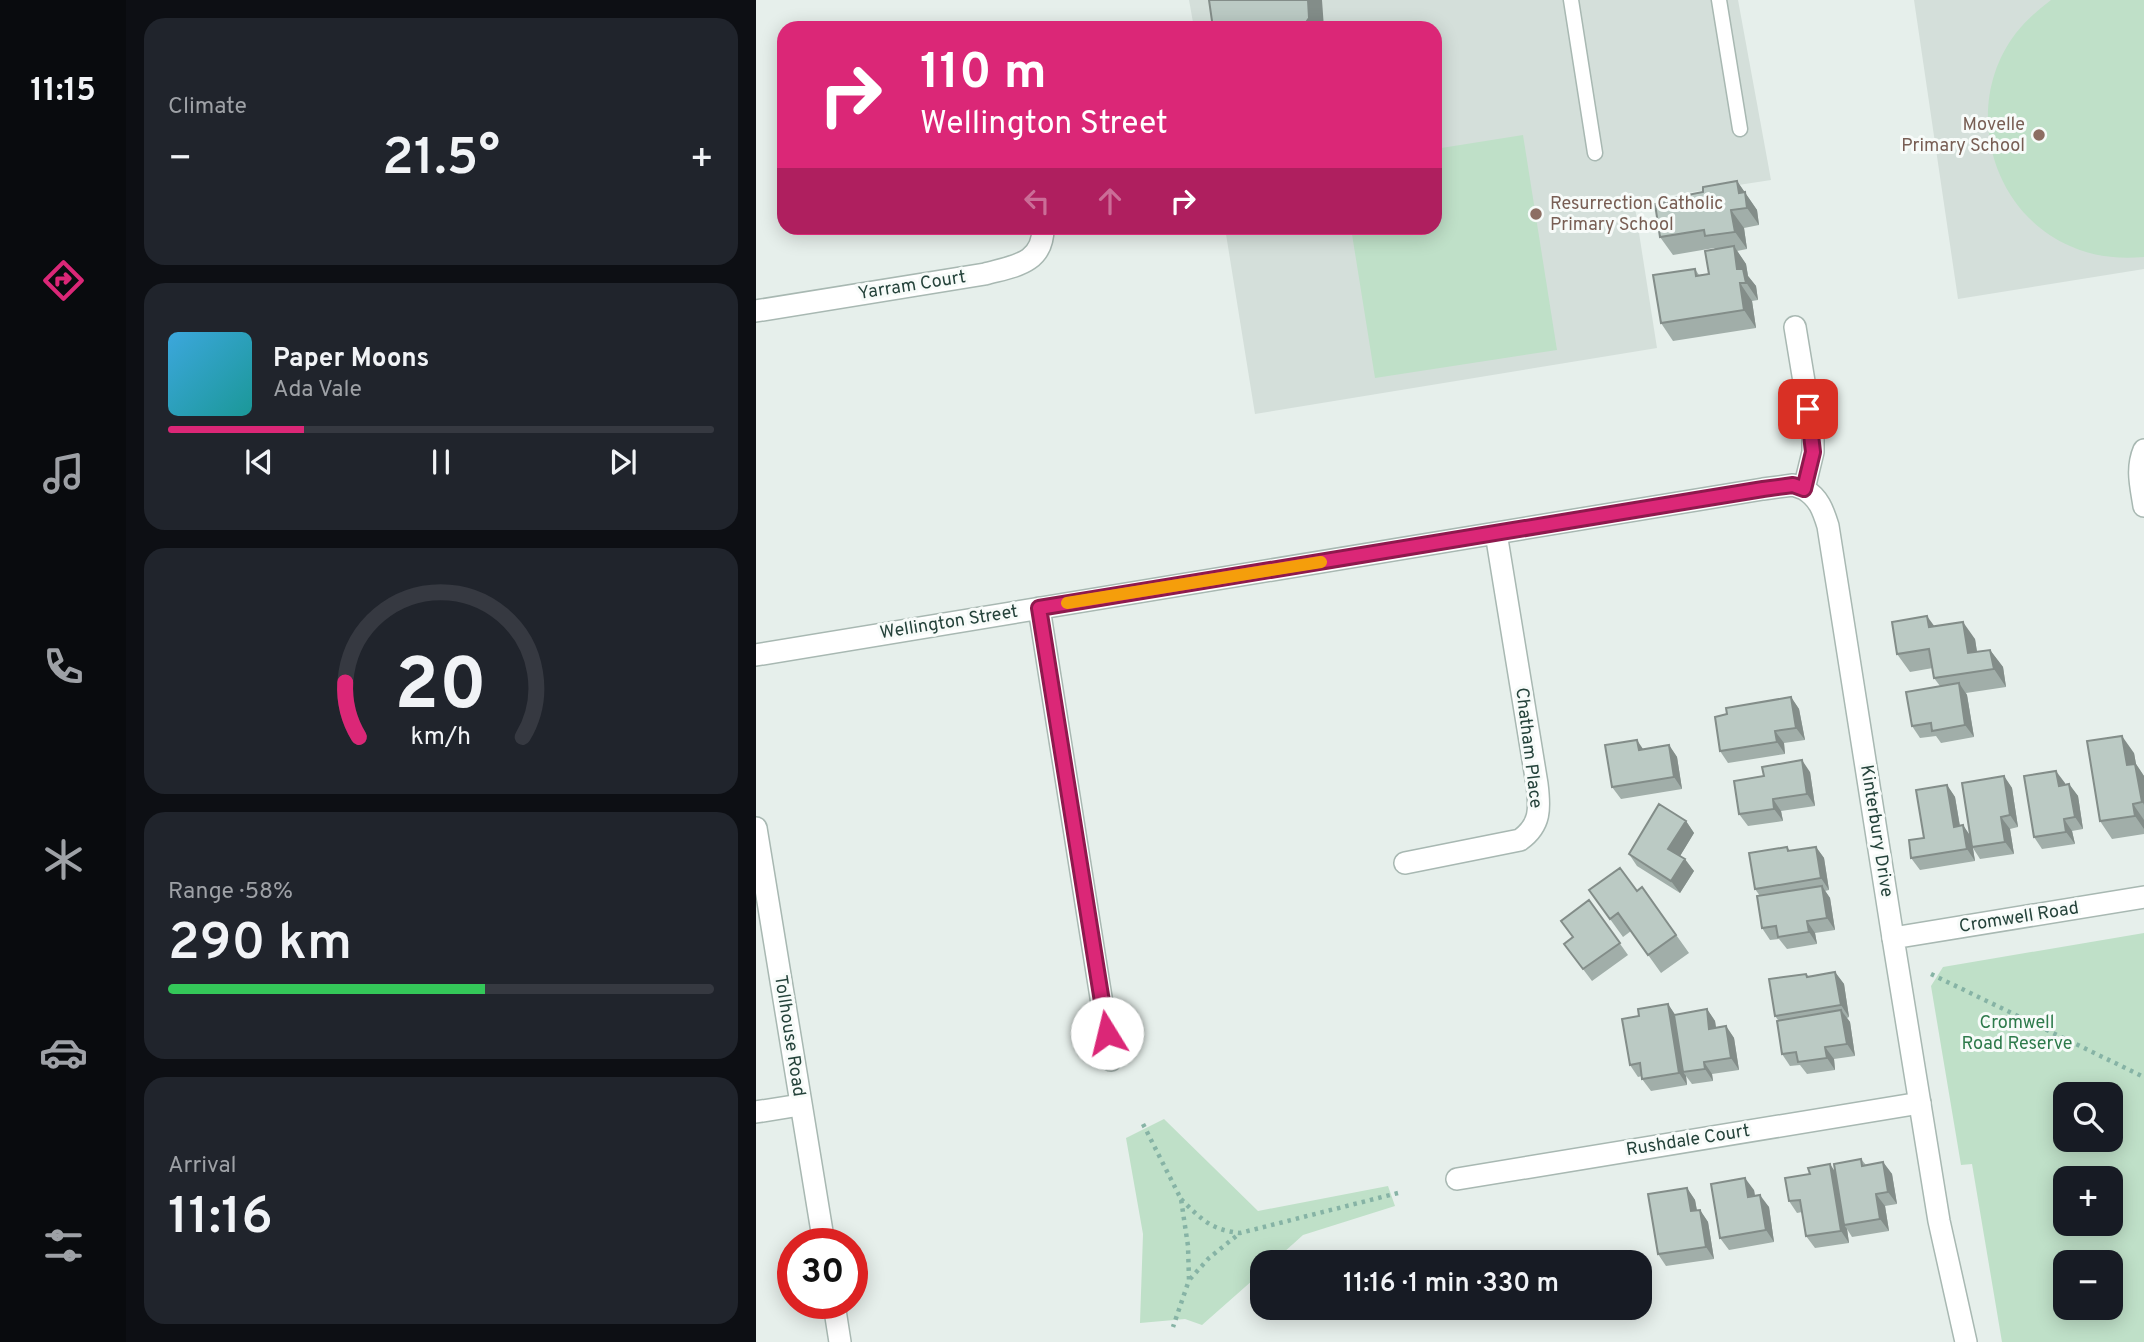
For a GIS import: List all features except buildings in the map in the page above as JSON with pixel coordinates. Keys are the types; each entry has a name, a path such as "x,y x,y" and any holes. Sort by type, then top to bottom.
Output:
{"street":[{"name":"Yarram Court","path":"756,311 985,274 1032,258 1040,249 1042,235"},
{"path":"1795,327 1813,436 1813,452 1804,489"},
{"path":"2144,450 2139,461 2139,473 2144,506"},
{"name":"Wellington Street","path":"756,654 1771,488 1793,485 1804,489"},
{"name":"Kinterbury Drive","path":"1804,489 1814,495 1822,507 1828,526 1939,1221 1966,1342"},
{"name":"Chatham Place","path":"1405,863 1520,840 1530,832 1536,822 1539,804 1537,784 1496,533"},
{"path":"1039,608 1111,1060"},
{"name":"Tollhouse Road","path":"756,828 821,1228"},
{"name":"Cromwell Road","path":"1893,938 2144,897"},
{"name":"Rushdale Court","path":"1457,1179 1920,1103"},
{"path":"756,1112 800,1105"},
{"path":"836,1319 840,1342"}],"lane":[{"path":"1570,0 1595,153"},
{"path":"1720,0 1740,129"}],"path":[{"path":"1931,974 2144,1077"},
{"path":"1143,1124 1181,1199 1204,1222 1222,1231 1240,1233 1398,1193"},
{"path":"1173,1326 1189,1280 1188,1246 1181,1199"},
{"path":"1189,1280 1209,1258 1240,1233"}],"shaded area":[{"name":"Resurrection Catholic Primary School","path":"1189,0 1738,0 1771,180 1634,201 1657,348 1255,414 1226,235 1442,235 1442,21 1193,21"},
{"name":"Movelle Primary School","path":"1914,0 2144,0 2144,269 1958,299"}],"green space":[{"path":"2051,0 2144,0 2144,257 2088,253 2042,230 2020,208 2003,182 1992,153 1988,122 1990,91 1999,61 2020,28"},
{"path":"1523,135 1557,350 1375,378 1352,235 1442,235 1442,148"},
{"name":"Cromwell Road Reserve","path":"2144,933 2144,1342 2002,1342 1972,1164 1961,1165 1931,986 1943,967"},
{"path":"1164,1119 1258,1211 1388,1186 1395,1206 1303,1235 1286,1250 1250,1250 1250,1283 1202,1325 1185,1319 1140,1323 1143,1234 1126,1138"}],"slow traffic":[{"path":"1067,603 1321,562"}],"place":[{"name":"Movelle Primary School","path":"2039,135"},
{"name":"Resurrection Catholic Primary School","path":"1536,214"}],"route":[{"path":"1107,1033 1039,608 1763,489 1793,485 1804,489 1813,452 1808,409"}]}
